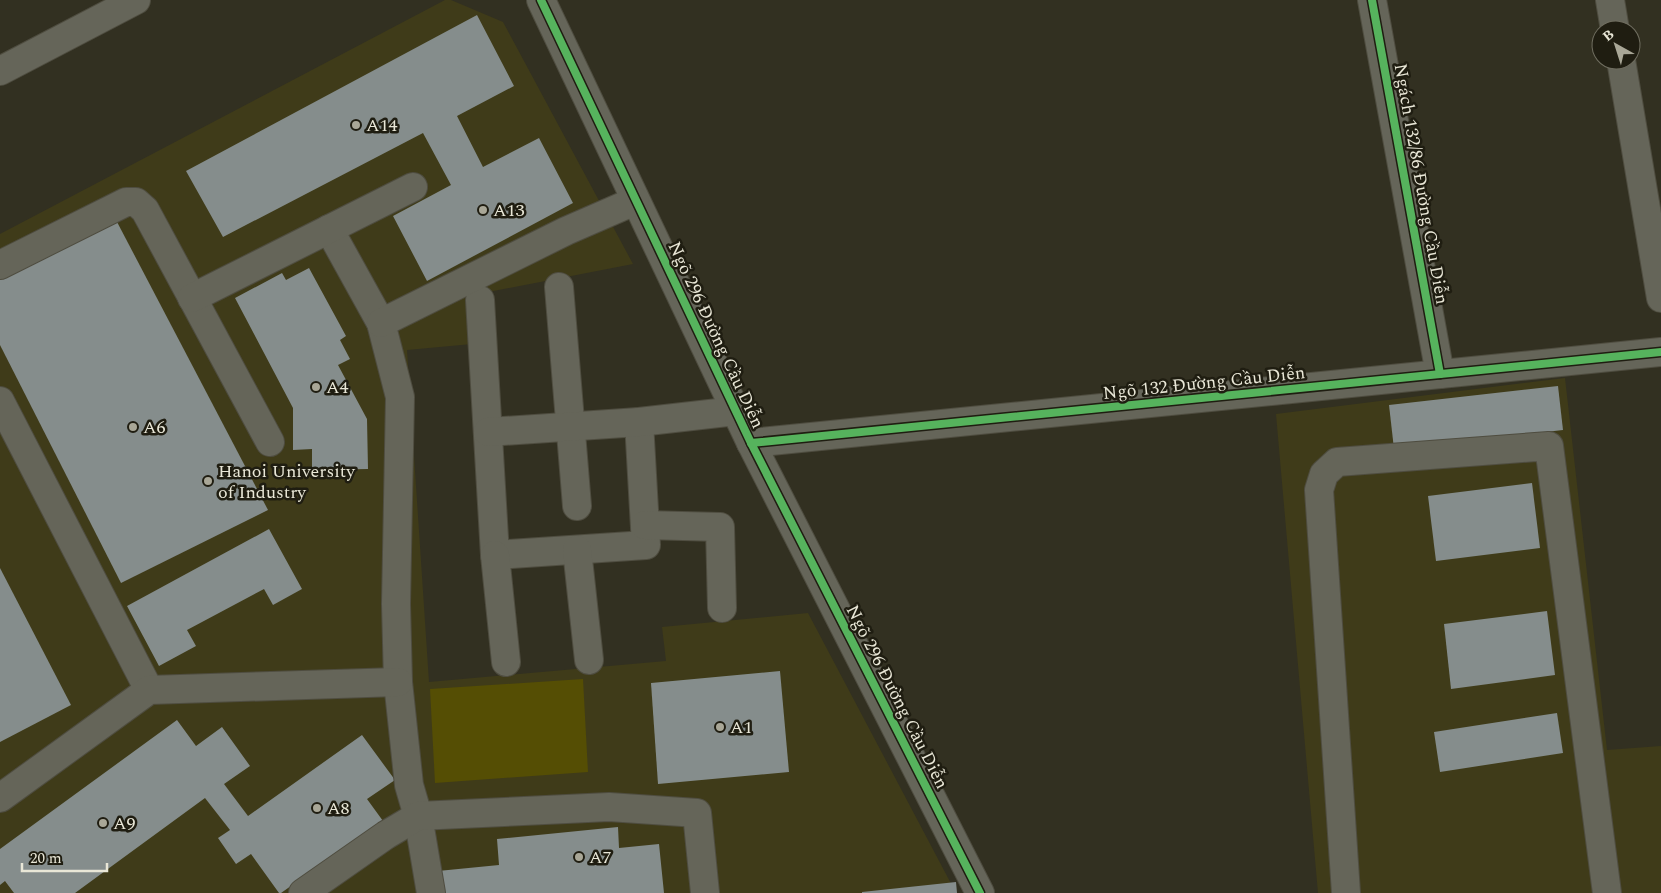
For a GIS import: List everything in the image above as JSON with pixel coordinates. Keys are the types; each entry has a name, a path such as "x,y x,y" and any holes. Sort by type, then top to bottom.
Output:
{"street":[{"path":"0,71 136,0"},
{"name":"Ngõ 296 Đường Cầu Diễn","path":"541,0 751,443 980,893"},
{"name":"Ngách 132/86 Đường Cầu Diễn","path":"1372,0 1440,374"},
{"path":"1610,0 1614,20"},
{"path":"1623,70 1661,298"},
{"path":"192,298 413,187"},
{"path":"381,323 566,231 635,201"},
{"path":"0,265 126,202 136,202 145,210 270,442"},
{"path":"329,228 381,323 400,397 396,604 398,682 410,785 418,816 431,893"},
{"path":"559,287 577,506"},
{"path":"480,300 495,555 506,662"},
{"name":"Ngõ 132 Đường Cầu Diễn","path":"751,443 1661,352"},
{"path":"0,401 8,437 149,690"},
{"path":"488,432 639,422 736,411"},
{"path":"495,555 646,545 639,422"},
{"path":"1346,893 1319,490 1324,474 1337,462 1549,446 1607,893"},
{"path":"645,525 720,527 722,608"},
{"path":"576,550 589,660"},
{"path":"0,798 149,690 398,682"},
{"path":"303,893 386,835 418,816 609,807 697,813 705,893"}],"shaded area":[{"name":"Hanoi University of Industry","path":"445,0 451,0 503,22 633,264 473,295 472,344 407,350 429,682 666,661 662,627 808,613 956,893 0,893 0,234"},
{"path":"1565,378 1607,750 1661,746 1661,893 1318,893 1276,414"},
{"path":"583,679 588,772 435,783 430,689"}],"building":[{"name":"A14","path":"477,15 514,86 457,116 483,167 539,138 573,203 427,281 393,216 451,185 423,133 223,237 186,171"},
{"name":"A6","path":"116,220 268,510 121,583 0,345 0,280"},
{"name":"A4","path":"309,268 346,336 340,340 350,359 338,365 367,419 368,469 312,470 312,449 293,450 293,408 235,298 282,273 286,280"},
{"path":"1558,386 1563,430 1394,449 1389,405"},
{"path":"1532,483 1540,548 1436,561 1428,496"},
{"path":"269,529 302,589 273,605 264,589 187,630 196,646 159,666 127,606"},
{"path":"0,568 71,705 0,742"},
{"path":"1547,611 1555,675 1451,689 1444,624"},
{"name":"A1","path":"780,671 789,772 658,784 651,683"},
{"path":"1557,713 1563,753 1440,772 1434,732"},
{"path":"177,720 196,746 222,727 250,766 224,784 248,816 362,735 395,780 367,799 383,821 281,893 279,893 251,854 236,864 218,838 230,830 205,798 75,893 14,893 5,881 0,885 0,849"},
{"name":"A7","path":"618,827 619,848 659,844 664,893 440,893 438,871 499,865 497,839"},
{"path":"956,882 957,893 862,893 862,892"}],"cycle path":[{"path":"541,0 751,443 980,893"},
{"path":"1372,0 1440,374"},
{"path":"751,443 1661,352"}],"place":[{"name":"A14","path":"356,125"},
{"name":"A13","path":"483,210"},
{"name":"A4","path":"316,387"},
{"name":"A6","path":"133,427"},
{"name":"Hanoi University of Industry","path":"208,481"},
{"name":"A1","path":"720,727"},
{"name":"A8","path":"317,808"},
{"name":"A9","path":"103,823"},
{"name":"A7","path":"579,857"}]}
